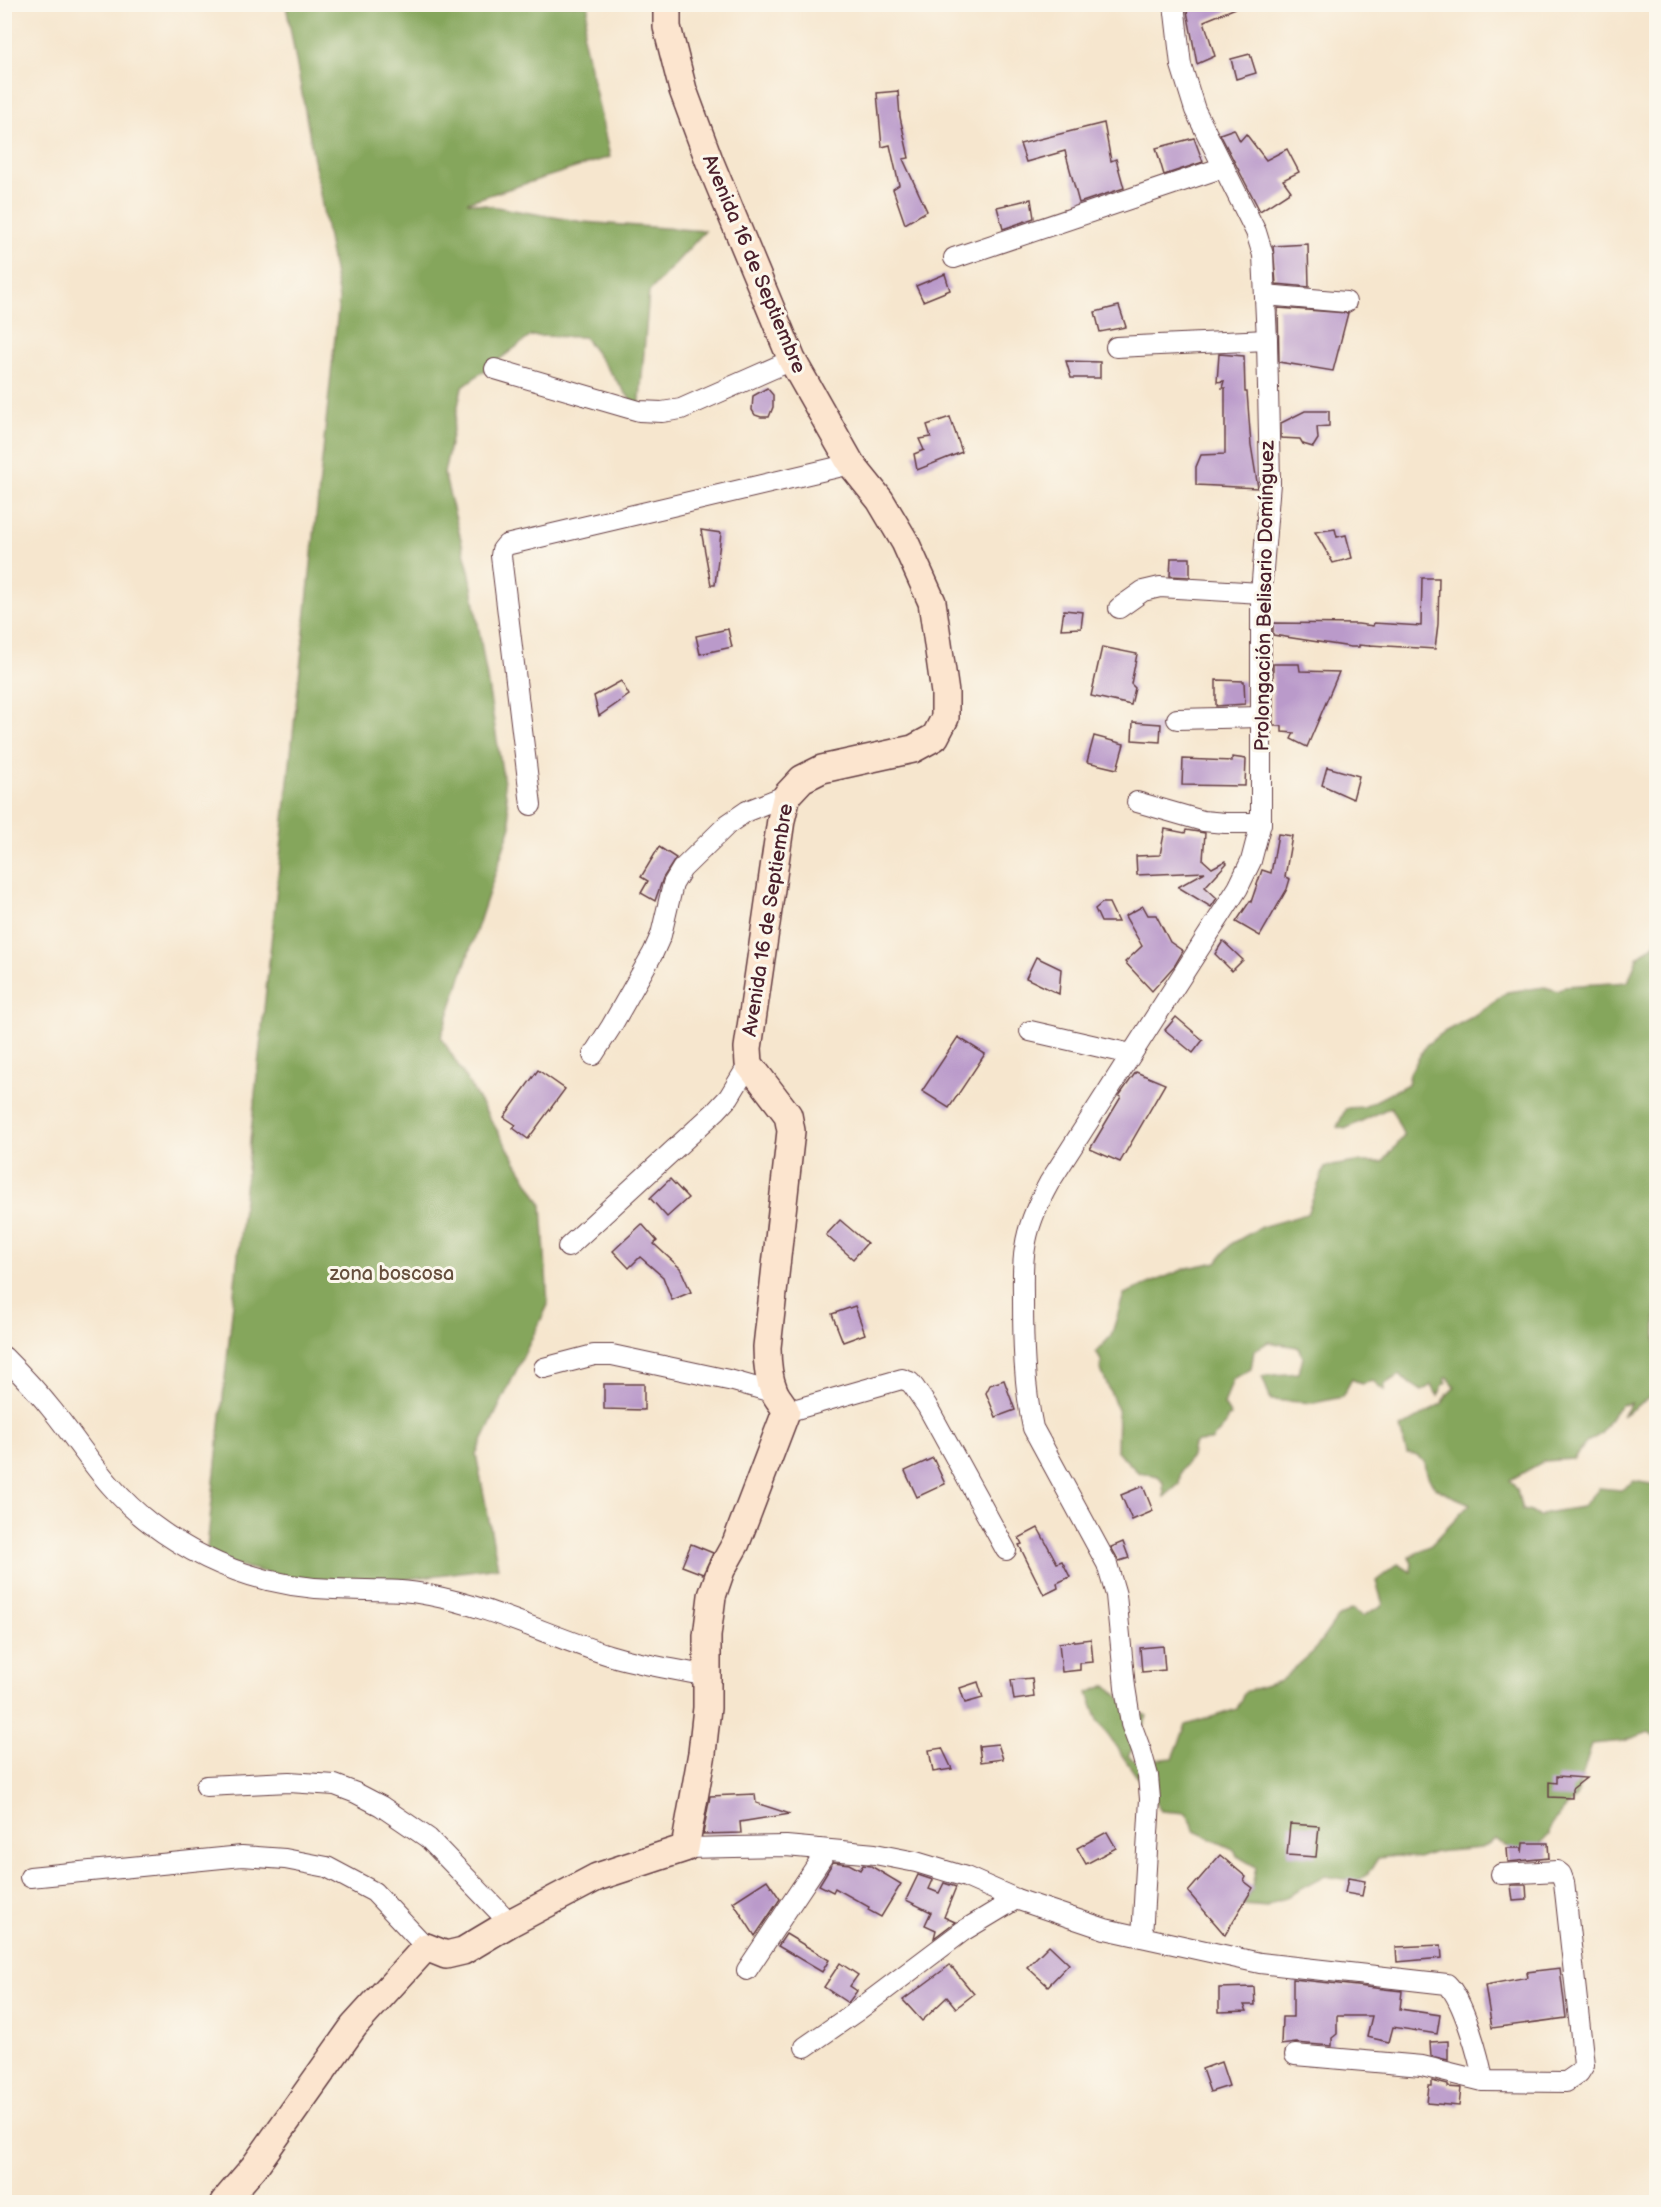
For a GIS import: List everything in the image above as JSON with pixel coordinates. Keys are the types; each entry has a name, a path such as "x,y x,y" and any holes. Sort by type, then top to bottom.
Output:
{"street":[{"name":"Avenida 16 de Septiembre","path":"668,4 667,27 684,90 709,160 792,360 851,464 880,500 905,542 932,602 945,693 945,718 935,737 914,749 822,769 802,779 787,795 781,820 748,1048 749,1064 788,1115 791,1131 767,1347 768,1367 781,1403"},
{"name":"Prolongación Belisario Domínguez","path":"1142,1937 1149,1787 1142,1751 1131,1724 1116,1595 1107,1564 1042,1447 1033,1428 1029,1412 1023,1328 1024,1249 1036,1209 1049,1183 1238,888 1251,861 1261,823 1261,593 1270,483 1263,255 1256,232 1195,110 1181,65 1174,4"},
{"path":"954,258 1224,167"},
{"path":"1265,295 1346,302"},
{"path":"1116,347 1267,340"},
{"path":"495,369 639,411 662,412 689,406 792,360"},
{"path":"531,805 501,556 506,545 851,464"},
{"path":"1119,608 1143,591 1160,587 1261,593"},
{"path":"1177,719 1261,717"},
{"path":"593,1055 611,1027 661,935 671,891 682,869 728,824 747,811 787,795"},
{"path":"1137,802 1203,821 1261,823"},
{"path":"1030,1031 1131,1054"},
{"path":"568,1247 716,1111 729,1097 749,1064"},
{"path":"544,1368 594,1355 612,1355 733,1381 781,1403 902,1379 910,1382 927,1406 1006,1550"},
{"path":"4,1357 53,1411 102,1478 127,1503 150,1523 189,1549 224,1567 253,1577 296,1586 428,1594 485,1609 611,1656 707,1676"},
{"path":"685,1848 702,1753 707,1708 707,1636 712,1596 721,1570 736,1543 781,1403"},
{"path":"206,1786 289,1782 335,1785 356,1792 428,1838 510,1923"},
{"path":"30,1877 242,1856 285,1859 327,1867 374,1893 426,1947 446,1955 463,1951 597,1877 685,1848 786,1846 875,1854 916,1862 966,1877 1016,1899 1105,1929 1260,1963 1447,1984 1453,1990 1461,2006 1483,2081"},
{"path":"747,1970 827,1850"},
{"path":"1295,2055 1422,2066 1483,2081 1566,2082 1579,2073 1584,2065 1563,1878 1557,1871 1501,1874"},
{"path":"805,2047 963,1931 1016,1899"},
{"path":"224,2202 254,2167 354,2026 426,1947"}],"green space":[{"name":"zona boscosa","path":"286,5 589,5 583,36 610,157 467,202 583,222 705,231 649,292 639,411 584,337 531,336 462,387 444,473 470,575 511,826 441,1037 542,1205 548,1305 476,1454 498,1567 333,1589 206,1558 339,299"},
{"path":"1656,936 1656,1393 1622,1416 1631,1403 1621,1405 1601,1434 1587,1442 1573,1459 1544,1461 1510,1480 1517,1490 1522,1510 1539,1517 1545,1513 1582,1507 1599,1488 1621,1490 1634,1481 1656,1485 1656,1739 1649,1732 1624,1741 1592,1744 1576,1797 1551,1824 1549,1835 1536,1848 1510,1850 1496,1839 1481,1848 1435,1852 1418,1858 1397,1856 1378,1858 1368,1874 1357,1881 1325,1876 1267,1907 1243,1905 1251,1892 1256,1867 1237,1856 1233,1849 1194,1831 1186,1813 1161,1811 1098,1721 1088,1693 1107,1685 1127,1705 1147,1716 1138,1740 1128,1756 1143,1766 1152,1760 1173,1758 1186,1725 1237,1709 1244,1692 1280,1681 1313,1652 1337,1618 1352,1609 1363,1616 1383,1605 1376,1581 1398,1564 1411,1572 1412,1562 1409,1557 1431,1545 1470,1504 1434,1486 1425,1462 1415,1455 1407,1454 1400,1428 1442,1404 1455,1387 1448,1377 1445,1379 1447,1383 1443,1385 1438,1396 1431,1385 1422,1391 1399,1375 1385,1384 1384,1390 1373,1381 1361,1384 1352,1379 1342,1397 1314,1403 1271,1400 1262,1376 1299,1373 1303,1356 1297,1347 1268,1342 1254,1351 1251,1369 1233,1379 1224,1405 1231,1416 1227,1418 1226,1424 1211,1441 1197,1442 1193,1445 1191,1456 1181,1471 1179,1484 1164,1497 1163,1483 1158,1476 1138,1472 1117,1451 1118,1410 1100,1368 1102,1362 1096,1352 1111,1336 1124,1294 1187,1268 1217,1262 1231,1244 1261,1227 1307,1214 1325,1167 1356,1162 1383,1162 1404,1136 1391,1107 1345,1129 1337,1127 1346,1108 1364,1107 1408,1084 1410,1073 1426,1045 1444,1032 1476,1015 1507,992 1545,987 1558,991 1565,986 1628,982 1637,958 1655,943"}],"building":[{"path":"1202,4 1243,5 1204,21 1215,56 1197,64 1187,11"},
{"path":"1250,54 1256,73 1236,79 1231,59"},
{"path":"898,91 900,117 909,158 903,159 927,211 905,224 893,189 899,185 890,145 882,147 877,93"},
{"path":"1104,123 1111,161 1116,159 1124,188 1079,203 1065,151 1026,162 1020,144"},
{"path":"1234,129 1240,141 1246,134 1266,160 1287,149 1299,172 1283,180 1291,191 1260,211 1220,134"},
{"path":"1194,138 1203,162 1164,175 1156,148"},
{"path":"1031,199 1034,218 1003,229 997,207"},
{"path":"1308,244 1309,287 1276,284 1273,246"},
{"path":"945,274 950,290 923,301 916,286"},
{"path":"1119,306 1126,327 1100,332 1095,312"},
{"path":"1278,308 1348,313 1333,371 1279,362"},
{"path":"1219,354 1244,356 1245,392 1247,392 1251,445 1258,488 1196,485 1196,467 1201,455 1225,454 1225,388 1222,388 1224,381 1217,382"},
{"path":"1066,361 1100,362 1100,378 1071,378"},
{"path":"767,388 773,395 773,407 769,417 761,417 755,415 752,410 753,396"},
{"path":"1305,411 1329,411 1329,426 1317,427 1318,439 1313,447 1303,444 1300,439 1281,438 1281,423"},
{"path":"950,417 962,452 917,470 914,454 924,450 919,439 931,437 927,425"},
{"path":"1335,529 1337,537 1346,535 1352,558 1333,563 1315,532"},
{"path":"701,530 721,533 715,585 711,585"},
{"path":"1171,558 1190,558 1190,577 1170,576"},
{"path":"1422,578 1439,578 1435,649 1370,645 1351,647 1273,635 1273,623 1373,626 1374,623 1421,626"},
{"path":"1064,610 1083,612 1081,628 1061,629"},
{"path":"728,629 732,647 700,654 696,636"},
{"path":"1102,647 1137,654 1131,684 1135,688 1131,705 1091,696"},
{"path":"1273,664 1299,664 1300,671 1339,672 1307,747 1291,739 1294,733 1282,732 1282,726 1273,726"},
{"path":"1216,680 1244,681 1245,704 1216,706"},
{"path":"621,681 629,695 599,716 594,696"},
{"path":"1133,722 1161,724 1160,742 1132,740"},
{"path":"1094,736 1124,744 1117,769 1087,762"},
{"path":"1232,757 1246,759 1245,786 1182,785 1183,759 1232,761"},
{"path":"1327,767 1359,776 1353,799 1322,785"},
{"path":"1165,829 1185,833 1186,830 1205,833 1203,860 1212,868 1225,861 1227,863 1205,887 1217,898 1211,907 1178,887 1205,872 1137,875 1136,856 1160,855"},
{"path":"1278,834 1292,836 1285,877 1290,879 1287,889 1260,936 1236,922 1251,902 1262,870 1271,873"},
{"path":"659,847 676,858 663,878 655,901 641,893 648,881 641,877"},
{"path":"1102,903 1109,903 1118,922 1101,922 1095,909"},
{"path":"1143,906 1148,915 1156,915 1170,942 1183,951 1175,965 1152,991 1125,962 1142,946 1125,916"},
{"path":"1223,941 1243,960 1232,971 1215,954"},
{"path":"1036,957 1061,969 1059,994 1026,978"},
{"path":"1176,1017 1203,1040 1193,1053 1165,1030"},
{"path":"958,1037 985,1054 949,1108 922,1091"},
{"path":"538,1070 565,1089 528,1139 513,1128 516,1125 504,1117"},
{"path":"1136,1072 1165,1084 1120,1162 1090,1149 1121,1097 1119,1096"},
{"path":"670,1179 688,1198 667,1217 650,1198"},
{"path":"840,1220 867,1243 853,1259 826,1235"},
{"path":"642,1224 657,1241 654,1244 680,1268 691,1292 672,1300 663,1277 640,1257 629,1268 613,1251"},
{"path":"855,1306 865,1334 843,1342 832,1314"},
{"path":"1004,1380 1015,1410 996,1417 986,1393 990,1385"},
{"path":"604,1384 644,1384 644,1410 604,1409"},
{"path":"933,1458 945,1484 917,1497 905,1471"},
{"path":"1143,1486 1153,1511 1132,1520 1121,1495"},
{"path":"1038,1528 1057,1563 1062,1561 1070,1577 1057,1583 1058,1588 1044,1595 1019,1545 1022,1544 1019,1538"},
{"path":"1123,1542 1129,1558 1119,1561 1111,1547"},
{"path":"691,1544 713,1553 703,1574 682,1566"},
{"path":"1091,1639 1093,1662 1080,1663 1080,1670 1062,1672 1059,1643"},
{"path":"1163,1646 1165,1670 1142,1672 1140,1648"},
{"path":"1032,1678 1034,1697 1014,1700 1011,1680"},
{"path":"978,1682 983,1698 965,1703 960,1688"},
{"path":"998,1744 1003,1759 981,1762 979,1746"},
{"path":"942,1748 952,1769 933,1772 929,1750"},
{"path":"1557,1776 1586,1778 1572,1789 1572,1798 1549,1797 1549,1782 1557,1783"},
{"path":"755,1794 756,1803 790,1814 740,1822 741,1833 703,1834 710,1796"},
{"path":"1290,1824 1319,1826 1316,1857 1287,1855"},
{"path":"1107,1832 1116,1848 1086,1864 1077,1848"},
{"path":"1523,1843 1548,1843 1549,1858 1508,1862 1507,1848 1522,1848 1522,1854"},
{"path":"1220,1855 1246,1877 1244,1881 1253,1888 1225,1935 1188,1892"},
{"path":"833,1862 849,1864 860,1870 863,1865 871,1866 901,1884 881,1917 868,1910 869,1907 835,1888 833,1892 819,1885"},
{"path":"918,1875 933,1880 929,1889 939,1893 944,1883 956,1887 944,1917 955,1922 934,1938 936,1930 925,1925 931,1912 906,1900"},
{"path":"1348,1878 1365,1881 1362,1896 1345,1893"},
{"path":"767,1880 780,1899 755,1936 733,1902"},
{"path":"1511,1885 1526,1885 1527,1900 1513,1901"},
{"path":"786,1934 829,1960 822,1972 778,1946"},
{"path":"1049,1945 1069,1964 1048,1986 1027,1967"},
{"path":"1441,1945 1442,1958 1397,1962 1396,1947"},
{"path":"840,1963 858,1975 850,1986 857,1991 848,2003 824,1987"},
{"path":"950,1965 974,1994 956,2008 947,1997 922,2021 903,2000"},
{"path":"1560,1968 1566,2018 1492,2028 1485,1985 1528,1977 1527,1972"},
{"path":"1293,1979 1402,1991 1400,2009 1440,2015 1437,2034 1393,2027 1389,2042 1367,2037 1372,2016 1337,2016 1337,2034 1332,2038 1332,2046 1296,2043 1281,2045 1282,2017 1293,2017"},
{"path":"1254,1987 1255,2005 1244,2005 1247,2011 1219,2012 1219,1988"},
{"path":"1448,2041 1448,2060 1431,2056 1430,2042"},
{"path":"1221,2062 1229,2086 1210,2092 1202,2069"},
{"path":"1432,2081 1448,2085 1448,2087 1461,2088 1459,2106 1427,2103 1429,2086 1432,2086"}]}
